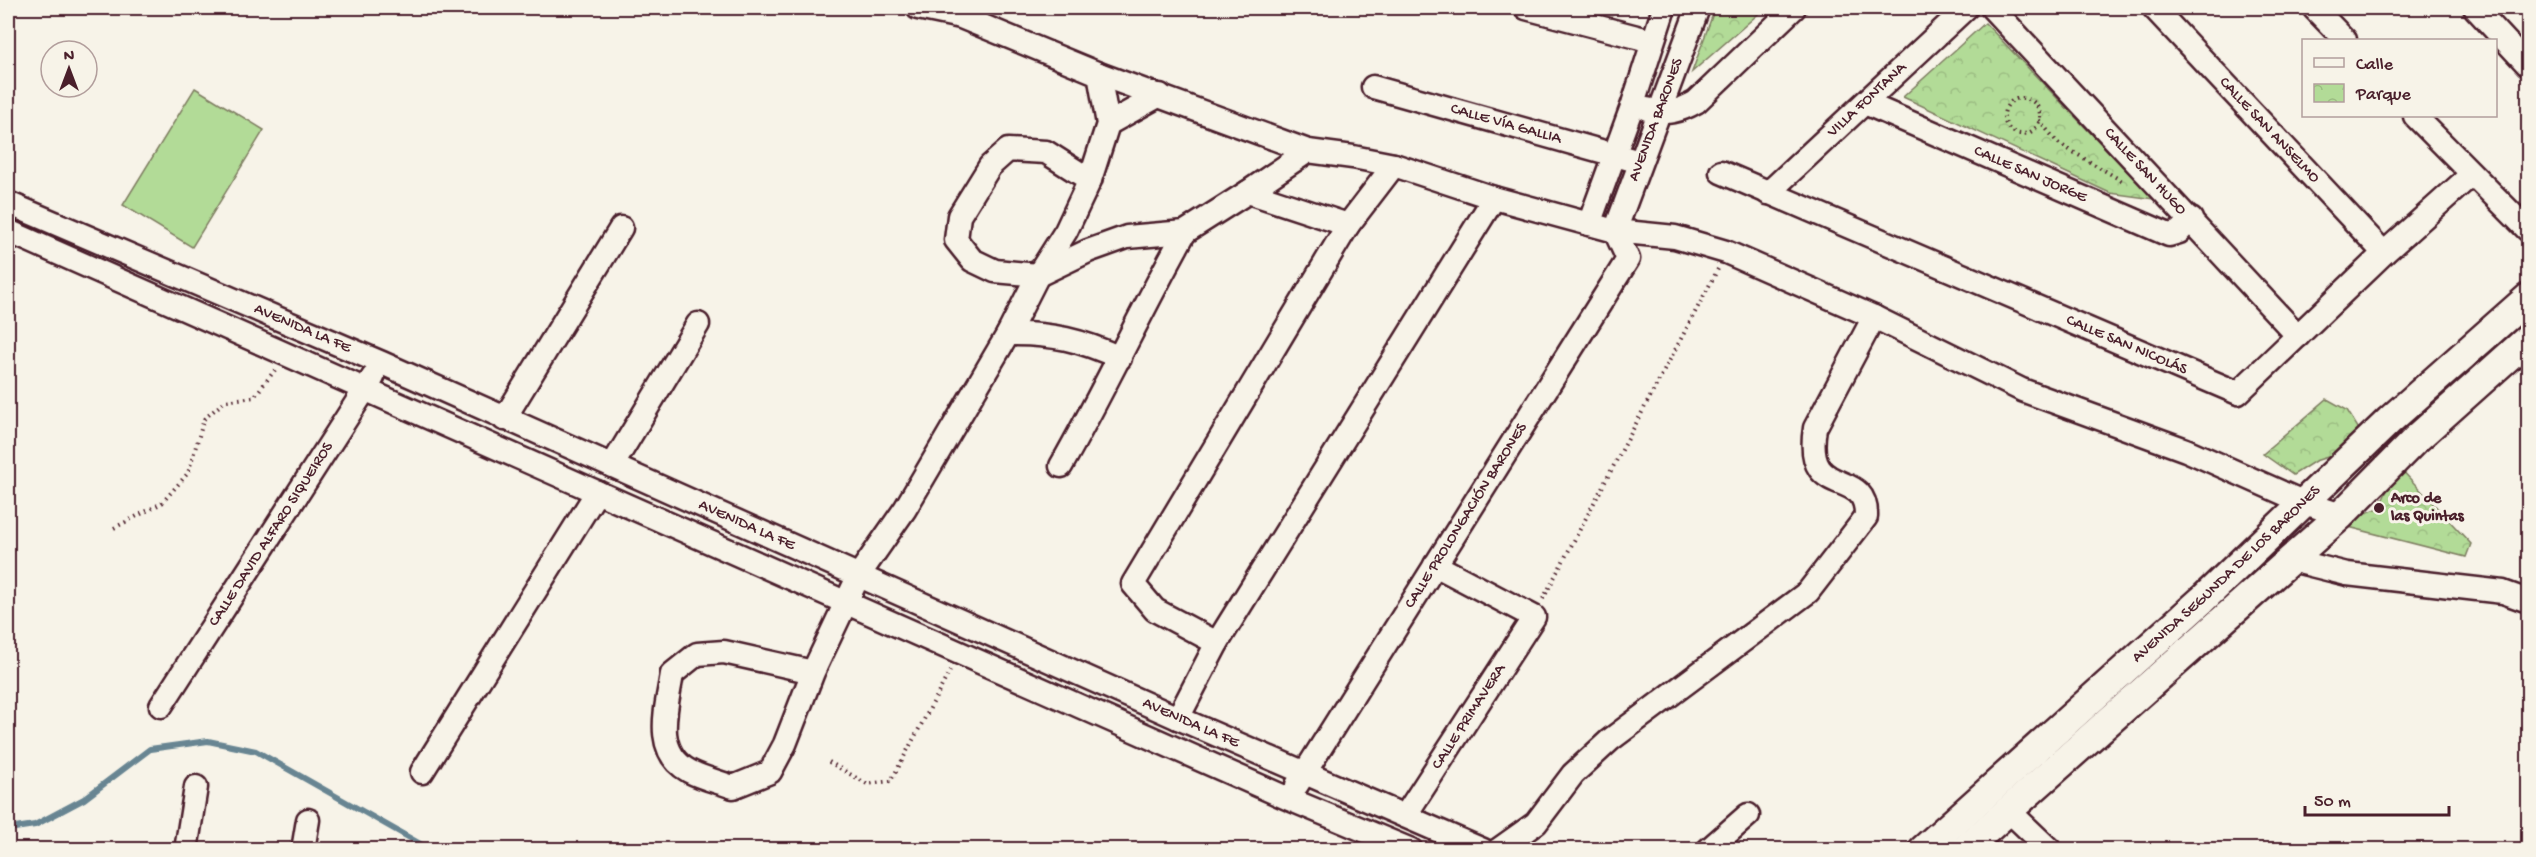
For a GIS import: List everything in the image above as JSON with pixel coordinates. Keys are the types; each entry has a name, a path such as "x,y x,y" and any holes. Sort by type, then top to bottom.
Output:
{"main road":[{"name":"AVENIDA SEGUNDA DE LOS BARONES","path":"1923,849 2202,600 2390,420 2529,298"},
{"name":"AVENIDA SEGUNDA DE LOS BARONES","path":"1964,849 2341,515 2415,440 2529,339"},
{"path":"2390,420 2415,440"}],"street":[{"path":"918,8 961,17 1099,74 1308,151 1353,156 1394,165 1494,198 1615,231 1675,237 1726,252 1874,317 2022,390 2186,450 2305,503 2341,515"},
{"path":"1526,8 1652,41"},
{"name":"AVENIDA BARONES","path":"1589,224 1633,104 1664,8"},
{"name":"AVENIDA BARONES","path":"1615,231 1698,8"},
{"path":"1633,104 1659,112 1681,110 1696,102 1794,8"},
{"name":"VILLA FONTANA","path":"1768,193 1966,8"},
{"name":"CALLE SAN HUGO","path":"1992,8 2192,219 2298,336"},
{"name":"CALLE SAN ANSELMO","path":"2154,8 2384,253"},
{"path":"2314,8 2344,39"},
{"path":"2475,8 2529,65"},
{"path":"813,672 724,652 697,654 672,674 663,733 673,757 688,771 733,787 770,772 785,744 813,672 846,600 860,575 905,509 1008,334 1038,275 1066,231 1090,180 1107,124 1099,74"},
{"name":"CALLE VÍA GALLIA","path":"1373,87 1640,162"},
{"path":"1107,124 1160,95"},
{"name":"CALLE SAN JORGE","path":"1865,103 2169,235 2179,232 2192,219"},
{"path":"2416,117 2471,175 2529,230"},
{"path":"1090,180 1046,152 1008,150 990,166 959,216 956,240 972,260 995,271 1038,275 1088,251 1127,237 1185,232 1308,151"},
{"path":"1217,643 1155,610 1133,584 1348,225 1394,165"},
{"name":"CALLE SAN NICOLÁS","path":"1721,172 2238,393 2384,253 2471,175"},
{"path":"1248,192 1348,225"},
{"path":"1178,718 1217,643 1494,198"},
{"name":"AVENIDA LA FE","path":"8,203 382,363 1178,718 1483,849"},
{"path":"504,419 621,228"},
{"name":"AVENIDA LA FE","path":"8,231 846,600 1289,799 1411,849"},
{"name":"CALLE PROLONGACIÓN BARONES","path":"1289,799 1628,259 1615,231"},
{"path":"1061,466 1185,232"},
{"path":"1498,849 1536,823 1573,774 1610,740 1808,592 1866,517 1866,501 1860,492 1826,476 1815,465 1812,448 1815,428 1874,317"},
{"path":"612,466 698,324"},
{"path":"1008,334 1042,333 1085,342 1120,358"},
{"name":"CALLE DAVID ALFARO SIQUEIROS","path":"161,706 382,363"},
{"path":"422,772 597,492"},
{"path":"2291,560 2347,574 2503,592 2529,600"},
{"path":"1436,565 1534,617"},
{"name":"CALLE PRIMAVERA","path":"1405,816 1534,617"},
{"path":"186,849 196,787"},
{"path":"2008,810 2050,849"},
{"path":"1708,849 1748,815"},
{"path":"303,849 308,820"}],"path":[{"path":"2039,120 2033,130 2017,133 2007,126 2004,115 2013,101 2024,98 2035,104 2040,114 2039,120 2058,143 2134,188"},
{"path":"1534,617 1726,252"},
{"path":"114,528 162,503 188,474 204,419 225,401 254,397 286,355"},
{"path":"829,762 867,784 891,782 961,652"}],"green space":[{"path":"1715,8 1765,8 1692,72"},
{"path":"1985,23 2154,199 2110,193 1903,97"},
{"path":"195,88 264,130 192,247 123,205"},
{"path":"2327,399 2347,410 2360,431 2347,451 2315,461 2293,475 2263,454"},
{"path":"2398,466 2471,544 2466,557 2337,524 2379,508"}],"waterway":[{"path":"8,829 35,825 84,799 150,749 208,741 256,751 431,850"}],"place":[{"name":"Arco de las Quintas","path":"2379,508"}]}
